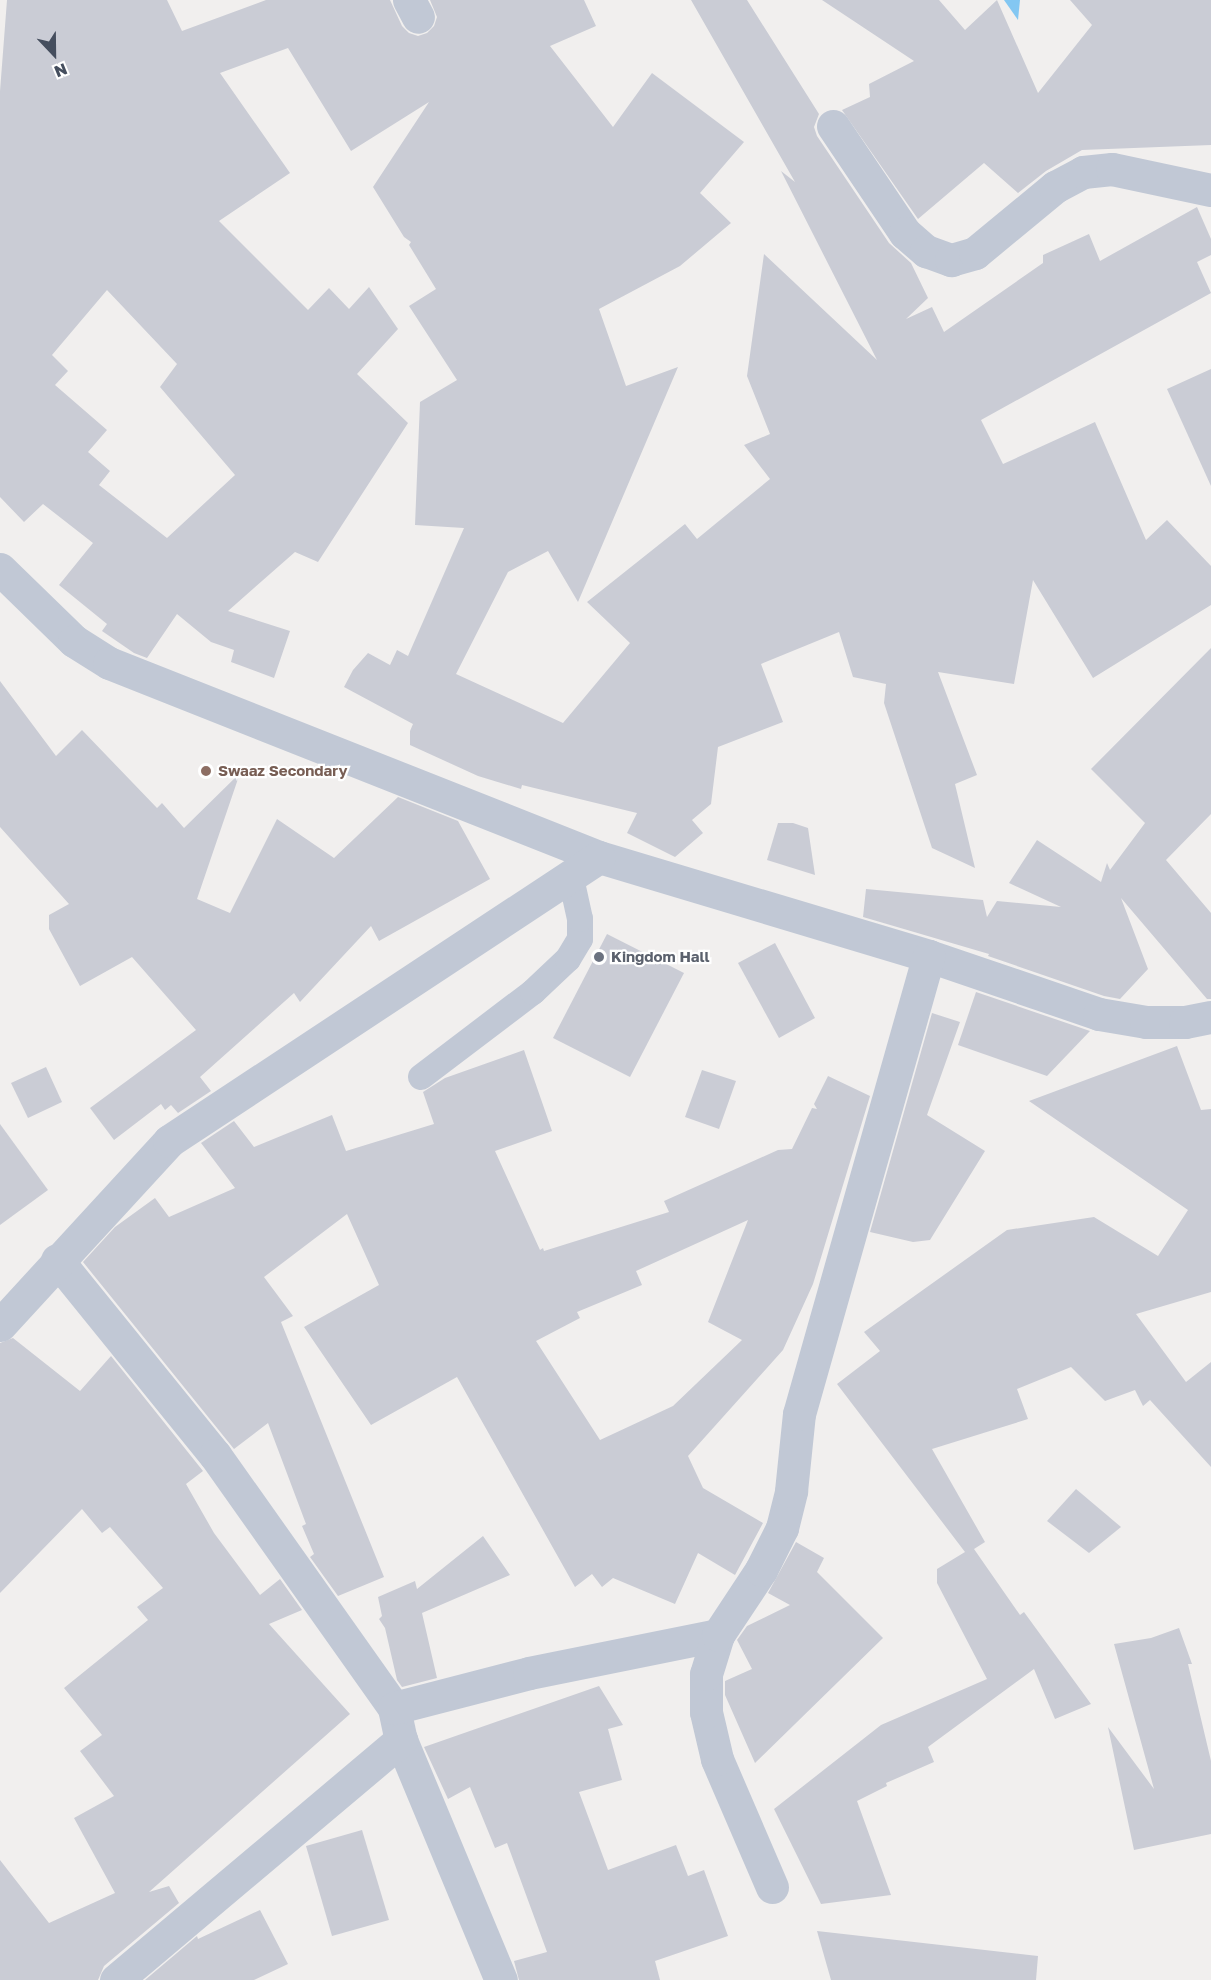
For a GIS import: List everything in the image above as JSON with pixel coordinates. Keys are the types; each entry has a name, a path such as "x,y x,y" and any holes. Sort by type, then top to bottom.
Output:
{"street":[{"path":"833,126 905,233 926,251 951,260 975,253 1055,187 1083,172 1112,169 1211,190"},
{"path":"3,579 74,641 109,663 144,680 599,857 928,956 1099,1014 1146,1022 1185,1022 1211,1017"},
{"path":"0,1325 57,1260 169,1141 571,878 599,857"},
{"path":"772,1887 717,1759 706,1712 706,1674 718,1635 761,1570 782,1528 791,1491 799,1414 928,956"},
{"path":"57,1260 215,1455 394,1708 401,1740 501,1980"},
{"path":"394,1708 529,1673 718,1635"},
{"path":"116,1980 401,1740"}],"lane":[{"path":"421,1077 533,992 568,959 580,939 580,919 571,878"}],"water":[{"path":"1004,0 1020,0 1018,20"}],"building":[{"path":"7,0 167,0 182,31 266,0 390,0 402,26 409,33 418,36 427,33 434,26 437,17 430,0 584,0 596,26 550,46 613,127 652,73 744,142 700,193 731,223 680,266 599,309 626,386 678,367 578,602 548,551 508,572 456,674 563,723 630,643 587,602 685,524 697,539 770,479 744,445 770,434 747,376 764,254 877,360 781,171 795,182 691,0 747,0 819,114 814,127 817,136 889,243 911,263 928,298 906,319 932,307 944,332 1043,263 1043,255 1089,234 1100,261 1197,207 1211,239 1211,255 1197,262 1211,293 981,420 1003,464 1095,422 1146,540 1167,520 1211,566 1211,605 1093,678 1033,580 1014,684 938,672 977,775 955,784 975,868 932,848 884,703 886,684 853,677 839,632 761,664 783,722 718,747 711,804 692,820 703,833 675,857 627,833 637,813 522,785 521,789 478,776 410,745 410,731 413,724 344,687 353,670 368,653 390,665 397,650 408,656 464,528 415,525 420,402 457,380 409,306 436,289 409,245 411,242 404,237 373,187 429,102 351,151 288,48 220,73 290,173 219,221 308,310 329,288 349,309 369,287 398,329 357,374 408,423 318,562 295,552 228,611 290,631 274,678 231,662 234,650 211,642 177,614 147,658 134,653 102,631 107,624 59,585 93,543 43,504 24,522 0,497 0,91","holes":["107,290 177,364 160,387 235,475 167,538 99,485 110,471 88,452 107,430 55,385 68,371 52,355"]},
{"path":"822,0 939,0 965,30 997,0 1038,93 1092,25 1070,0 1211,0 1211,145 1082,150 1046,171 1018,193 984,163 918,219 842,110 870,97 869,84 914,61"},
{"path":"1211,369 1211,486 1167,389"},
{"path":"1211,648 1211,814 1166,860 1211,913 1211,999 1207,999 1121,898 1148,969 1120,999 1104,996 988,956 989,954 863,917 866,889 983,900 987,917 997,901 1061,907 1009,883 1037,840 1101,882 1107,863 1110,870 1145,823 1091,769"},
{"path":"0,681 56,756 82,730 157,808 162,803 184,828 240,773 197,899 230,913 277,819 334,858 398,797 458,821 490,879 379,941 371,926 300,1002 294,993 200,1077 211,1091 178,1113 171,1105 165,1110 161,1104 114,1140 90,1108 196,1030 132,957 80,986 49,929 49,915 69,904 0,827"},
{"path":"778,823 793,823 808,828 815,875 767,860"},
{"path":"607,934 684,973 630,1077 553,1038"},
{"path":"775,943 815,1018 779,1038 738,963"},
{"path":"976,992 1090,1031 1047,1076 958,1045"},
{"path":"932,1013 960,1022 927,1115 985,1151 930,1240 913,1242 870,1232"},
{"path":"1177,1046 1201,1110 1211,1109 1211,1292 1136,1314 1186,1382 1211,1362 1211,1467 1150,1400 1143,1406 1135,1390 1105,1401 1071,1367 1017,1389 1028,1419 932,1449 985,1542 974,1549 1020,1615 1024,1612 1091,1704 1055,1719 1034,1669 928,1747 934,1762 886,1783 887,1786 857,1801 891,1895 821,1904 774,1809 881,1725 987,1679 937,1583 937,1569 965,1552 837,1384 880,1351 864,1332 1007,1230 1094,1217 1158,1256 1188,1210 1029,1101"},
{"path":"524,1050 552,1131 495,1151 540,1250 543,1248 544,1251 669,1212 664,1201 778,1150 792,1149 812,1108 817,1109 814,1104 828,1076 870,1096 813,1284 783,1350 688,1456 703,1488 763,1523 735,1575 698,1553 675,1604 613,1578 602,1587 592,1574 575,1587 457,1377 371,1425 304,1327 379,1285 347,1214 264,1277 293,1316 281,1322 384,1577 338,1596 310,1557 314,1554 302,1526 306,1524 268,1423 234,1449 83,1262 115,1227 155,1198 169,1217 235,1188 201,1143 234,1121 254,1147 332,1115 346,1151 434,1124 423,1092 445,1078","holes":["748,1220 708,1322 742,1340 673,1406 600,1440 536,1341 580,1318 577,1312 642,1285 636,1271"]},
{"path":"46,1067 62,1102 28,1118 11,1083"},
{"path":"702,1070 736,1081 719,1129 685,1117"},
{"path":"0,1124 48,1190 0,1225"},
{"path":"13,1338 80,1391 111,1356 203,1471 186,1484 214,1533 260,1595 280,1579 302,1610 269,1624 350,1714 149,1892 169,1886 179,1903 104,1966 98,1980 0,1980 0,1860 49,1923 115,1893 74,1818 114,1796 80,1751 102,1735 64,1688 148,1620 137,1607 163,1588 110,1527 102,1533 82,1509 0,1593 0,1343"},
{"path":"1076,1489 1121,1527 1089,1553 1047,1521"},
{"path":"483,1536 510,1575 422,1613 437,1678 402,1687 397,1680 385,1628 379,1619 382,1616 378,1597 415,1581 417,1589"},
{"path":"796,1542 824,1558 817,1572 883,1638 755,1763 725,1695 725,1681 752,1669 737,1640 747,1626 790,1605 768,1593"},
{"path":"1179,1628 1192,1664 1188,1664 1211,1761 1211,1834 1134,1850 1108,1727 1154,1789 1114,1644 1151,1638"},
{"path":"599,1686 623,1725 608,1729 622,1780 579,1792 608,1870 676,1845 688,1876 704,1870 728,1936 655,1961 660,1980 519,1980 514,1961 547,1952 507,1843 495,1848 470,1787 448,1799 424,1747"},
{"path":"362,1830 389,1920 332,1936 306,1846"},
{"path":"260,1910 288,1964 254,1980 145,1980 197,1936 198,1939"},
{"path":"817,1931 1038,1956 1036,1980 831,1980"}],"place":[{"name":"Swaaz Secondary","path":"206,771"},
{"name":"Kingdom Hall","path":"599,957"}]}
